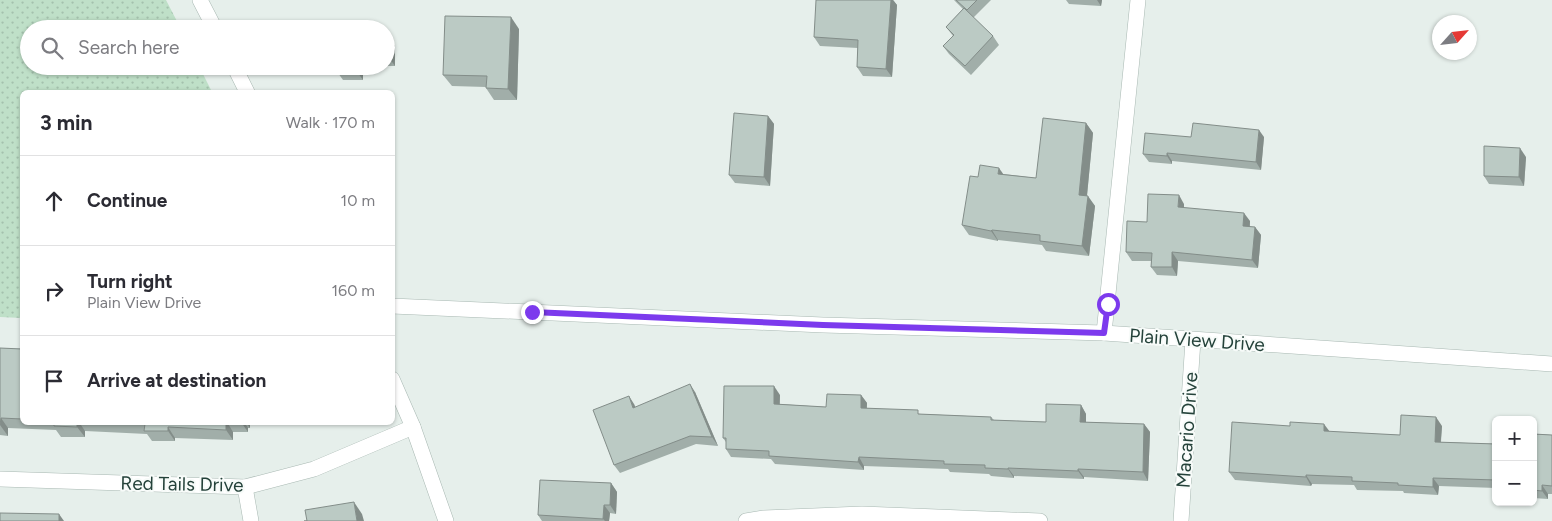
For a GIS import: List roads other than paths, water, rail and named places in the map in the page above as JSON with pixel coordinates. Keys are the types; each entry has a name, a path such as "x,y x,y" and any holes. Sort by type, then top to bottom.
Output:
{"street":[{"path":"200,0 210,20"},
{"path":"1104,333 1138,0"},
{"path":"239,75 247,90"},
{"name":"Plain View Drive","path":"395,306 823,325 1104,333 1552,364"},
{"name":"Macario Drive","path":"1182,521 1193,340"},
{"path":"395,386 413,427 446,521"},
{"name":"Red Tails Drive","path":"0,480 245,487 314,469 413,427"},
{"path":"245,487 251,521"},
{"path":"746,521 764,518 1040,521"}]}
